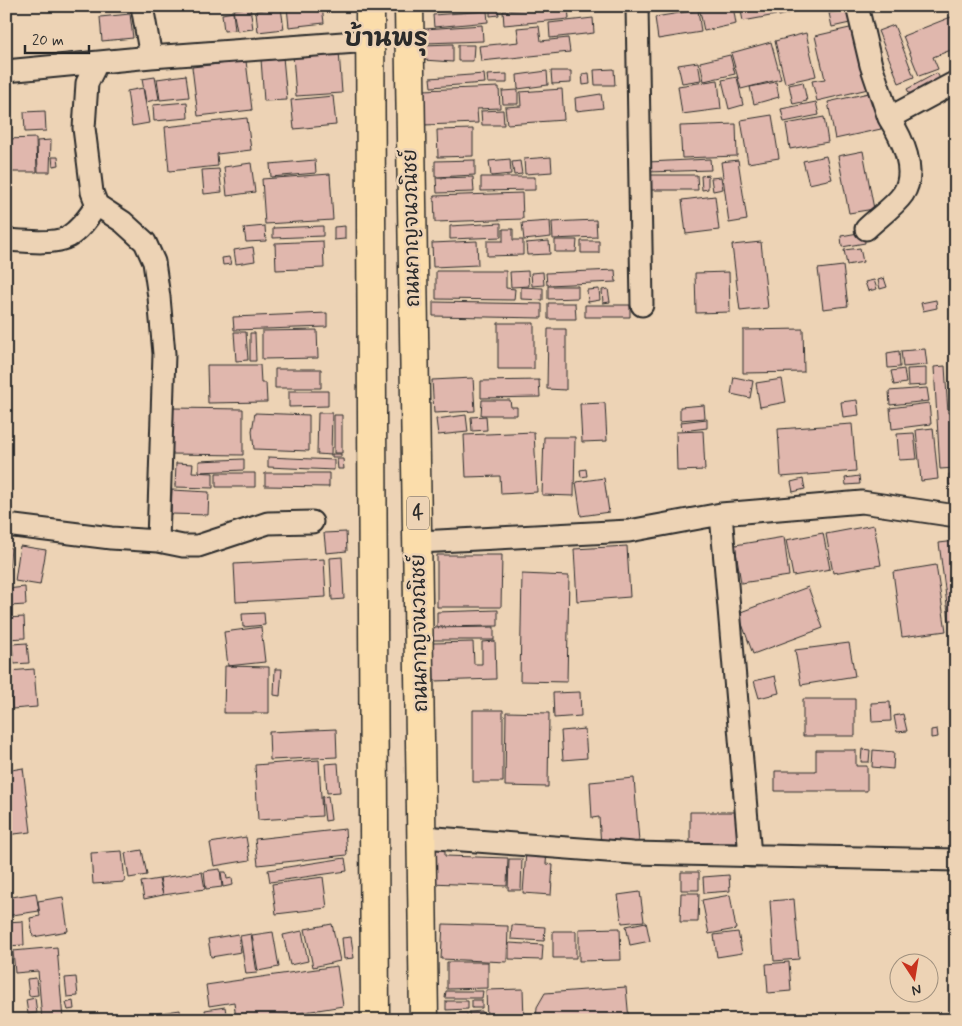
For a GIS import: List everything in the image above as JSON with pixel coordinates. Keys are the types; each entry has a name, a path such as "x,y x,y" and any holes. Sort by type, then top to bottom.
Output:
{"highway":[{"name":"ถนนกาญจนวณิชย์","path":"370,6 375,1020"},
{"name":"ถนนกาญจนวณิชย์","path":"410,6 411,259 419,542 424,1020"}],"street":[{"path":"142,6 151,57"},
{"path":"637,6 642,305"},
{"path":"857,6 871,65 889,118 901,136 908,161 909,179 903,194 866,229"},
{"path":"6,71 151,57 370,42"},
{"path":"97,63 87,83 84,128 92,192 97,205 123,222 145,242 154,262 164,354 158,541"},
{"path":"889,118 956,82"},
{"path":"6,240 38,242 67,238 80,227 97,205"},
{"path":"419,542 628,530 721,514 862,502 956,516"},
{"path":"721,514 750,856"},
{"path":"6,524 111,538 198,546 268,523 312,522"},
{"path":"423,837 633,853 956,860"}],"building":[{"path":"322,6 324,23 289,27 287,7"},
{"path":"429,6 484,6 484,10 429,11"},
{"path":"490,6 502,6 502,10 498,10 499,15 490,16"},
{"path":"568,6 569,19 504,25 503,11"},
{"path":"699,6 733,6 736,24 704,31"},
{"path":"740,6 774,6 776,15 743,21"},
{"path":"776,6 814,6 779,16"},
{"path":"250,7 253,29 237,31 233,10"},
{"path":"281,8 284,29 258,32 256,11"},
{"path":"698,10 701,32 658,39 655,17"},
{"path":"848,10 850,23 832,27 829,13"},
{"path":"487,11 488,22 434,27 433,15"},
{"path":"233,12 235,30 224,31 222,14"},
{"path":"130,14 133,38 102,41 100,17"},
{"path":"951,17 956,29 956,48 933,57 938,69 919,76 903,36"},
{"path":"593,18 594,33 550,38 549,23"},
{"path":"482,25 483,41 425,43 425,29"},
{"path":"894,25 914,77 899,83 878,31"},
{"path":"539,26 541,41 568,38 570,52 481,61 479,46 519,42 517,28"},
{"path":"854,27 868,89 817,101 812,81 825,79 815,36"},
{"path":"806,33 816,76 785,83 775,41"},
{"path":"771,42 781,79 741,89 731,53"},
{"path":"453,44 453,62 423,60 423,45"},
{"path":"458,45 474,45 473,61 458,61"},
{"path":"339,51 342,93 296,96 293,55"},
{"path":"730,55 735,74 704,81 700,62"},
{"path":"283,57 287,100 264,101 261,59"},
{"path":"246,61 252,110 198,116 192,67"},
{"path":"698,62 701,80 682,83 678,65"},
{"path":"614,69 615,85 595,85 594,70"},
{"path":"547,71 548,85 518,89 517,75"},
{"path":"551,71 571,71 571,83 552,84"},
{"path":"589,73 590,84 583,85 582,74"},
{"path":"937,73 943,84 913,100 907,89"},
{"path":"484,74 485,83 431,87 430,78"},
{"path":"507,74 507,83 488,83 487,75"},
{"path":"186,75 189,97 160,100 157,79"},
{"path":"155,77 159,99 146,102 142,79"},
{"path":"737,77 743,105 729,109 722,80"},
{"path":"718,80 721,109 682,114 678,86"},
{"path":"776,82 779,97 754,104 750,87"},
{"path":"803,82 807,101 793,104 789,85"},
{"path":"499,87 500,108 477,109 478,123 424,125 423,90"},
{"path":"143,88 149,123 132,126 127,91"},
{"path":"562,89 564,120 507,124 505,107 521,106 520,92"},
{"path":"518,90 518,104 503,104 502,91"},
{"path":"873,92 881,129 835,139 828,102"},
{"path":"601,94 603,108 576,111 575,98"},
{"path":"333,96 336,125 294,129 291,100"},
{"path":"187,102 188,118 154,121 153,105"},
{"path":"816,102 819,115 784,122 781,109"},
{"path":"503,110 504,125 482,125 481,111"},
{"path":"45,111 46,131 25,132 24,112"},
{"path":"772,115 779,158 748,163 741,120"},
{"path":"824,117 828,142 790,149 786,124"},
{"path":"247,118 251,150 217,154 218,166 169,171 165,127"},
{"path":"736,124 737,156 682,158 680,126"},
{"path":"473,129 473,156 438,157 437,130"},
{"path":"36,138 37,172 6,172 6,139"},
{"path":"51,140 50,172 38,172 37,141"},
{"path":"863,151 874,209 849,213 838,156"},
{"path":"826,156 832,179 809,184 803,161"},
{"path":"52,157 58,157 59,165 53,166"},
{"path":"551,157 552,172 525,174 524,159"},
{"path":"510,159 511,174 491,176 489,161"},
{"path":"710,159 711,170 648,172 648,162"},
{"path":"315,160 316,173 271,177 270,164"},
{"path":"475,160 475,175 435,177 435,161"},
{"path":"738,160 747,220 729,223 721,162"},
{"path":"520,161 522,174 514,175 512,162"},
{"path":"251,163 255,192 227,196 224,167"},
{"path":"219,169 222,192 204,194 202,170"},
{"path":"330,174 333,220 265,224 262,179"},
{"path":"646,175 697,175 698,190 646,190"},
{"path":"708,175 708,189 702,190 701,176"},
{"path":"473,177 474,192 437,193 436,178"},
{"path":"481,177 535,177 535,190 481,191"},
{"path":"721,177 723,189 713,191 711,178"},
{"path":"522,193 523,219 435,222 434,196"},
{"path":"715,196 719,230 686,234 682,200"},
{"path":"596,220 597,237 553,239 552,222"},
{"path":"550,221 551,237 524,240 522,223"},
{"path":"501,223 501,237 450,239 450,226"},
{"path":"265,226 266,241 246,242 244,228"},
{"path":"323,226 323,236 273,238 273,228"},
{"path":"345,226 345,239 334,240 334,227"},
{"path":"503,229 513,229 513,240 523,240 523,255 487,256 487,241 503,241"},
{"path":"864,232 865,243 842,247 841,236"},
{"path":"555,240 577,240 576,252 555,252"},
{"path":"323,241 324,268 276,270 275,243"},
{"path":"477,241 478,265 433,267 432,243"},
{"path":"549,241 550,254 527,255 526,243"},
{"path":"581,241 599,241 599,253 581,253"},
{"path":"761,242 768,308 740,311 732,245"},
{"path":"253,247 255,261 236,264 234,250"},
{"path":"860,248 863,262 847,265 844,250"},
{"path":"229,257 231,264 223,265 222,258"},
{"path":"843,266 848,306 823,309 818,269"},
{"path":"615,270 616,282 547,285 546,273"},
{"path":"436,271 506,271 506,288 515,289 514,300 436,299"},
{"path":"528,271 529,286 511,287 510,272"},
{"path":"543,272 544,285 532,286 531,273"},
{"path":"729,272 730,312 696,313 695,273"},
{"path":"884,278 887,287 880,289 878,280"},
{"path":"874,280 877,289 868,291 865,282"},
{"path":"548,286 578,286 578,298 548,299"},
{"path":"521,287 543,288 543,300 521,299"},
{"path":"599,289 600,300 588,302 587,290"},
{"path":"608,289 610,302 603,303 602,290"},
{"path":"936,300 937,308 923,311 921,303"},
{"path":"433,302 542,304 542,318 433,316"},
{"path":"548,303 575,303 576,319 548,319"},
{"path":"585,305 630,305 630,317 585,317"},
{"path":"327,313 327,327 234,330 233,317"},
{"path":"498,323 534,323 534,369 498,369"},
{"path":"548,329 566,329 566,390 547,389"},
{"path":"803,329 804,372 743,373 743,330"},
{"path":"317,330 318,358 262,359 262,331"},
{"path":"234,332 246,332 248,360 236,361"},
{"path":"250,333 255,333 256,361 250,361"},
{"path":"925,349 927,365 903,367 901,351"},
{"path":"899,351 900,367 888,368 887,353"},
{"path":"207,365 260,365 261,383 266,383 267,402 208,403"},
{"path":"945,366 948,413 956,413 956,468 940,469 934,367"},
{"path":"926,368 926,385 908,386 907,369"},
{"path":"275,369 321,369 321,388 275,388"},
{"path":"904,369 906,383 894,385 891,371"},
{"path":"734,377 753,381 750,398 731,394"},
{"path":"473,378 475,411 434,413 432,380"},
{"path":"782,379 786,402 760,407 756,383"},
{"path":"539,380 540,397 481,398 481,381"},
{"path":"927,388 929,401 890,405 889,391"},
{"path":"289,391 328,391 328,406 289,407"},
{"path":"482,400 510,400 511,407 517,407 517,415 481,415"},
{"path":"857,400 859,415 843,417 841,402"},
{"path":"605,403 607,441 582,442 580,404"},
{"path":"929,403 931,424 892,429 890,408"},
{"path":"704,405 705,418 680,420 680,407"},
{"path":"173,408 243,409 243,455 172,454"},
{"path":"255,413 309,415 309,451 254,449 252,431"},
{"path":"318,413 332,413 331,455 317,454"},
{"path":"334,415 342,415 342,453 334,453"},
{"path":"466,415 468,432 438,435 436,419"},
{"path":"486,416 487,430 472,431 471,417"},
{"path":"707,419 707,428 682,431 681,422"},
{"path":"852,424 856,471 781,477 778,429"},
{"path":"933,428 938,479 921,481 916,430"},
{"path":"703,431 705,470 677,471 676,432"},
{"path":"534,432 537,492 501,494 500,476 466,477 464,435"},
{"path":"914,433 917,459 899,460 897,434"},
{"path":"544,437 575,437 574,496 542,495"},
{"path":"332,454 341,454 341,457 332,457"},
{"path":"268,457 334,460 334,470 268,467"},
{"path":"244,459 244,470 199,472 199,461"},
{"path":"337,459 343,459 344,469 338,469"},
{"path":"176,463 193,464 192,472 213,473 213,488 175,487"},
{"path":"586,469 587,476 581,477 580,470"},
{"path":"216,473 255,473 255,487 216,487"},
{"path":"265,473 329,473 329,487 265,486"},
{"path":"949,474 956,474 956,484 949,485"},
{"path":"859,476 860,484 846,485 845,478"},
{"path":"604,478 609,512 581,516 576,482"},
{"path":"803,479 805,489 793,492 791,482"},
{"path":"172,490 209,492 208,515 171,514"},
{"path":"874,525 881,565 833,573 826,534"},
{"path":"346,532 347,551 326,553 324,533"},
{"path":"823,533 830,569 793,576 786,540"},
{"path":"784,537 789,576 741,583 735,545"},
{"path":"956,541 956,620 949,620 939,543"},
{"path":"20,546 46,550 40,585 15,581"},
{"path":"627,546 630,597 577,601 574,549"},
{"path":"6,547 11,548 8,581 6,581"},
{"path":"437,555 502,555 501,607 437,607"},
{"path":"342,557 344,599 332,600 330,558"},
{"path":"324,559 326,597 236,602 234,564"},
{"path":"936,565 946,631 902,637 893,572"},
{"path":"522,574 569,576 567,682 520,681"},
{"path":"25,587 26,605 9,606 7,589"},
{"path":"808,587 823,628 753,654 738,613"},
{"path":"498,610 498,626 437,627 437,612"},
{"path":"264,613 265,625 243,627 242,614"},
{"path":"24,617 25,638 6,639 6,618"},
{"path":"261,627 265,662 228,666 224,632"},
{"path":"494,627 494,640 428,640 428,628"},
{"path":"495,641 496,679 434,681 433,643 473,642 474,664 482,664 482,642"},
{"path":"27,643 29,663 14,664 12,644"},
{"path":"849,643 855,676 801,685 795,650"},
{"path":"6,648 9,666 6,666"},
{"path":"225,666 269,667 269,713 224,713"},
{"path":"34,669 37,707 12,709 9,671"},
{"path":"275,669 282,669 280,696 274,695"},
{"path":"775,676 779,693 759,698 754,681"},
{"path":"580,692 581,716 554,718 553,693"},
{"path":"803,699 855,699 855,736 803,736"},
{"path":"890,702 891,721 872,722 871,703"},
{"path":"473,710 503,710 503,782 473,782"},
{"path":"506,712 549,713 548,787 505,786"},
{"path":"903,714 907,731 897,732 894,716"},
{"path":"336,729 337,757 270,760 269,732"},
{"path":"585,729 587,758 563,760 561,731"},
{"path":"937,729 938,737 931,738 931,730"},
{"path":"952,744 956,744 956,766"},
{"path":"862,749 870,750 869,762 861,762"},
{"path":"816,750 856,750 856,766 867,766 867,791 775,791 775,771 816,771"},
{"path":"873,750 894,752 893,769 872,767"},
{"path":"319,760 322,816 258,820 255,765"},
{"path":"338,763 340,792 327,793 325,764"},
{"path":"23,768 31,832 6,835 6,771"},
{"path":"634,778 639,842 601,846 599,817 592,818 590,782"},
{"path":"328,796 331,820 325,821 322,797"},
{"path":"690,812 740,812 740,843 690,843"},
{"path":"345,829 347,855 258,865 255,839"},
{"path":"246,837 250,860 214,866 210,843"},
{"path":"432,848 445,848 445,856 508,858 507,886 430,883"},
{"path":"142,850 147,875 129,878 125,853"},
{"path":"122,851 125,882 93,884 91,853"},
{"path":"526,851 547,852 546,864 553,865 551,895 523,893"},
{"path":"345,858 347,871 270,882 268,870"},
{"path":"509,859 522,859 521,890 508,890"},
{"path":"220,869 222,887 206,889 204,871"},
{"path":"202,872 205,889 163,895 160,878"},
{"path":"221,872 226,872 227,879 232,878 233,885 223,887"},
{"path":"681,872 699,872 699,890 681,890"},
{"path":"729,875 730,891 704,893 703,877"},
{"path":"323,877 327,908 276,914 272,884"},
{"path":"159,879 163,895 144,899 141,882"},
{"path":"640,892 644,921 622,923 618,895"},
{"path":"36,893 39,911 6,916 6,898"},
{"path":"681,893 699,893 698,922 680,922"},
{"path":"730,895 736,929 709,934 702,900"},
{"path":"63,897 68,931 33,937 30,918 40,916 38,901"},
{"path":"794,899 799,959 774,961 770,901"},
{"path":"23,921 24,945 6,946 6,922"},
{"path":"646,922 650,941 630,945 626,926"},
{"path":"332,924 340,961 313,967 305,929"},
{"path":"443,924 508,926 507,962 441,959"},
{"path":"512,925 545,927 544,941 511,939"},
{"path":"620,928 621,960 579,961 579,929"},
{"path":"302,931 308,961 290,965 283,935"},
{"path":"553,931 576,931 576,958 553,958"},
{"path":"273,932 279,967 258,971 252,935"},
{"path":"738,932 742,953 717,957 714,935"},
{"path":"238,934 241,952 211,957 208,939"},
{"path":"251,934 257,973 246,974 240,936"},
{"path":"351,937 354,958 344,959 342,938"},
{"path":"509,943 543,945 542,960 509,959"},
{"path":"57,947 63,1020 42,1020 38,971 15,973 13,951"},
{"path":"447,962 488,962 488,988 447,989"},
{"path":"789,962 791,991 768,993 766,964"},
{"path":"337,966 343,1006 255,1020 236,1020 234,1002 209,1006 206,985"},
{"path":"76,977 78,996 67,997 65,978"},
{"path":"36,978 38,995 29,996 27,979"},
{"path":"626,987 629,1020 536,1020 537,1007 545,993"},
{"path":"523,989 524,1020 487,1020 486,990"},
{"path":"446,991 483,991 482,998 445,998"},
{"path":"35,998 37,1013 28,1014 26,1000"},
{"path":"472,1000 482,1000 482,1008 472,1008"},
{"path":"73,1001 74,1009 68,1010 66,1003"},
{"path":"446,1001 468,1001 468,1009 446,1010"},
{"path":"225,1007 227,1020 207,1020 205,1010"},
{"path":"180,1010 181,1020 137,1020 136,1017"},
{"path":"482,1011 483,1020 470,1020 469,1012"},
{"path":"467,1013 467,1020 449,1020 448,1014"},
{"path":"38,1017 38,1020 27,1020 27,1019"}],"district":[{"name":"บ้านพรุ","path":"386,39"}]}
